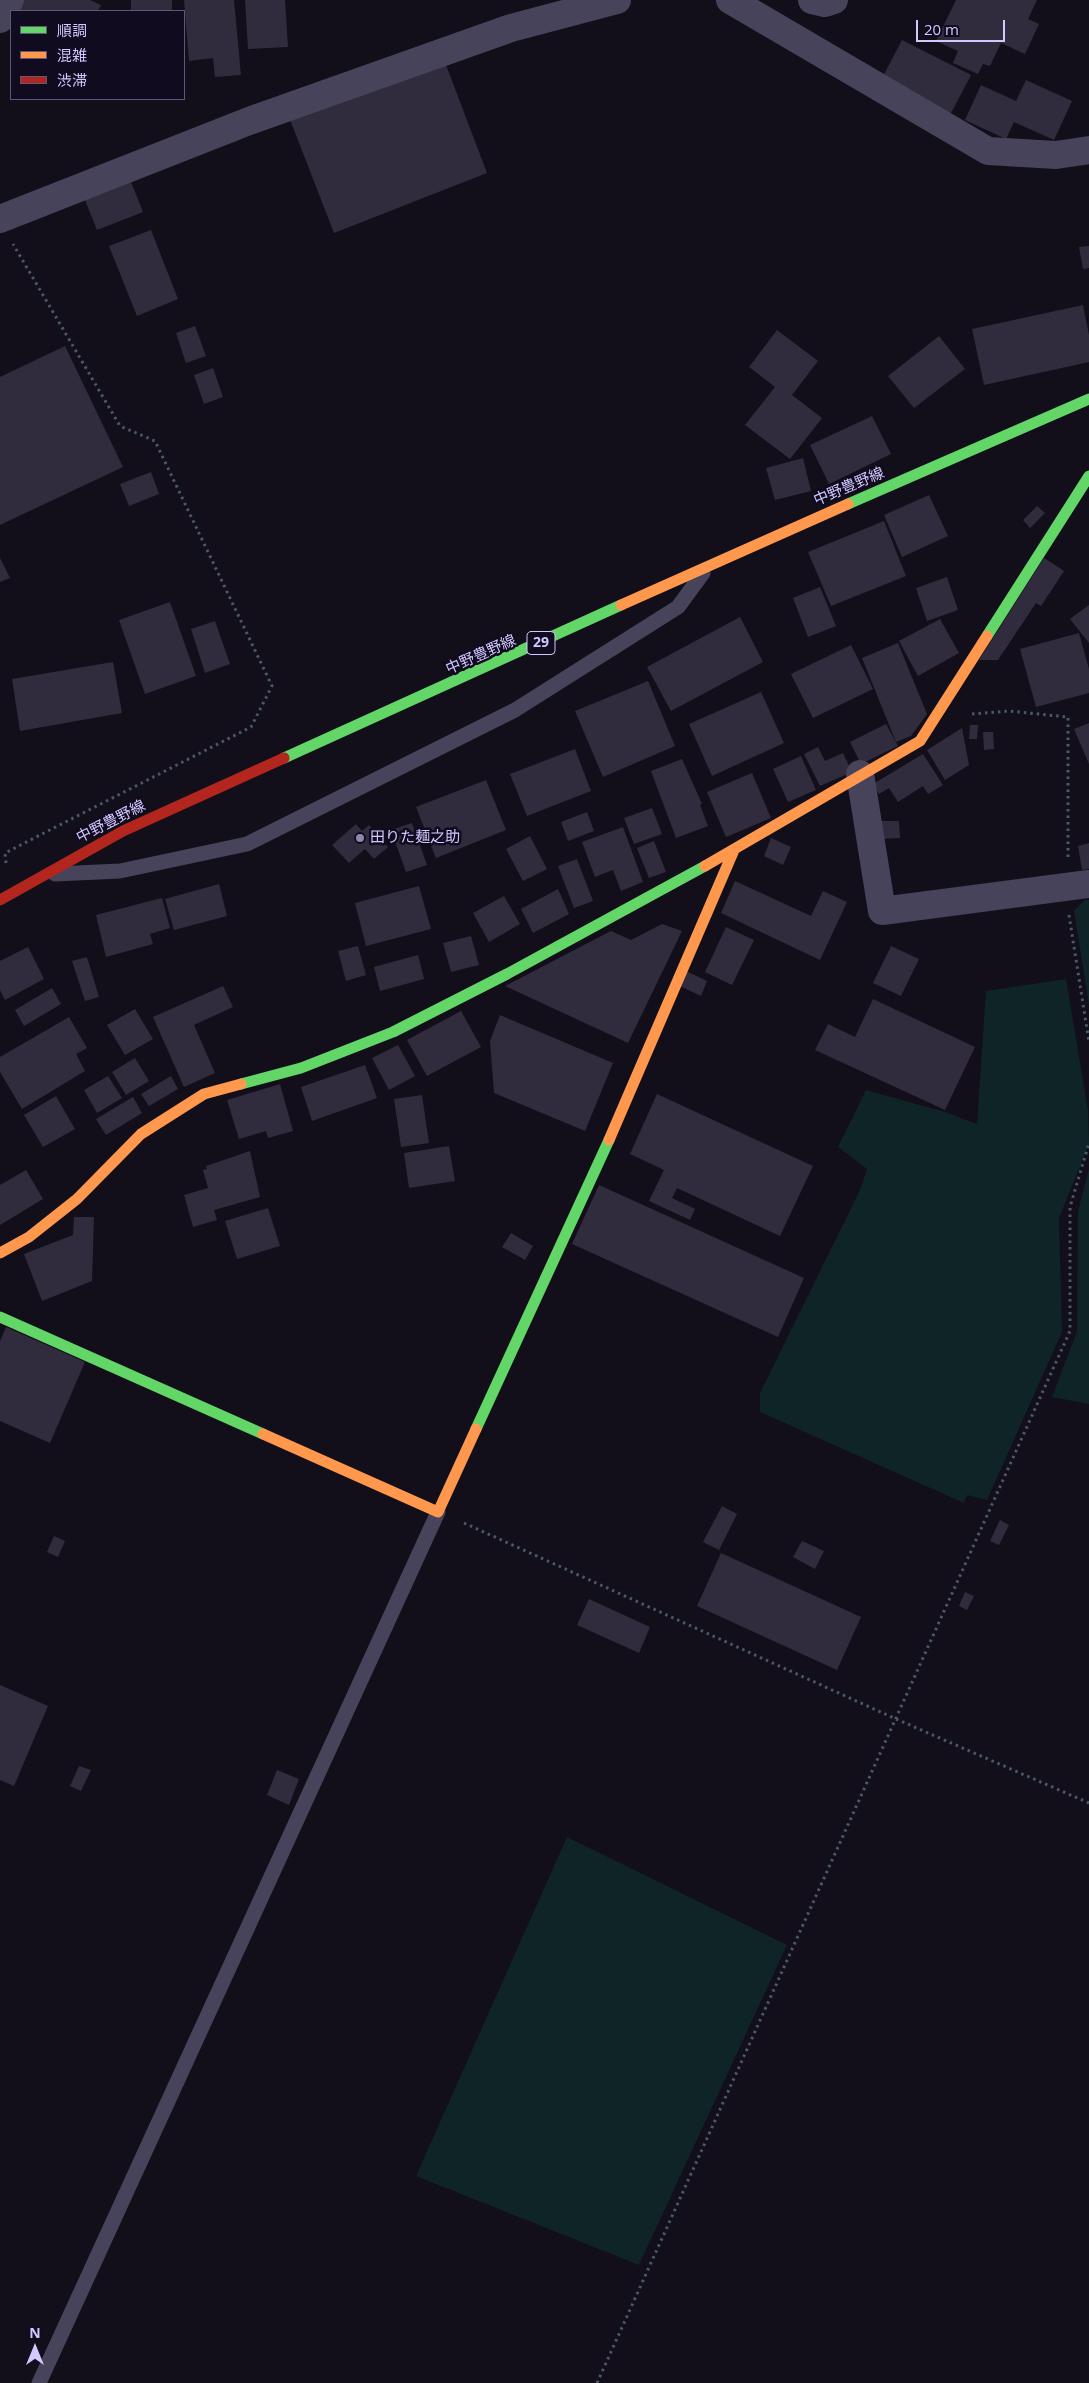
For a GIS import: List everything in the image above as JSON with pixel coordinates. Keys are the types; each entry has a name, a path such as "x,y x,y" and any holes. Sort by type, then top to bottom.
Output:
{"street":[{"path":"0,19 10,0"},
{"path":"5,229 258,118 511,28 616,0"},
{"path":"730,0 988,151 1056,156 1089,150"},
{"path":"812,0 825,3 834,0"},
{"name":"中野豊野線","path":"4,898 123,831 806,522 1089,399"},
{"path":"0,1253 29,1237 77,1199 142,1134 204,1094 301,1068 393,1032 507,974 734,850 860,774 920,741 1089,476"},
{"path":"860,774 882,910 1078,885"},
{"path":"0,1317 438,1512 602,1156 734,850"}],"lane":[{"path":"46,874 120,872 247,844 515,710 678,608 707,568"},
{"path":"38,2383 438,1512"}],"path":[{"path":"4,898 5,853 250,727 272,686 155,441 120,426 5,229"},
{"path":"963,718 972,713 1009,711 1068,717 1078,885 1070,930 1089,1042"},
{"path":"597,2383 1070,1331 1070,1207 1089,1143"},
{"path":"438,1512 896,1718 1089,1802"}],"green space":[{"path":"1085,900 1089,900 1089,1005 1074,911"},
{"path":"1066,979 1088,1110 1089,1144 1059,1218 1062,1332 987,1500 967,1495 964,1503 760,1412 760,1393 860,1190 867,1169 838,1147 866,1090 945,1112 977,1124 986,991"},
{"path":"1089,1169 1089,1404 1052,1397 1077,1331 1078,1211"},
{"path":"567,1837 787,1945 639,2265 416,2176"}],"building":[{"path":"21,0 90,0 101,5 98,10 16,10"},
{"path":"131,0 172,0 172,10 131,10"},
{"path":"184,0 234,0 241,75 215,77 213,58 189,61"},
{"path":"245,0 285,0 288,47 248,49"},
{"path":"956,0 1037,0 1028,19 1039,24 1025,54 1001,43 990,66 983,64 978,74 953,63 958,51 936,41"},
{"path":"902,40 971,75 950,115 881,80"},
{"path":"446,65 487,173 334,233 289,117"},
{"path":"1026,80 1072,101 1054,140 1014,122 1006,139 965,120 981,85 1016,101"},
{"path":"131,182 143,212 97,230 85,200"},
{"path":"151,230 178,299 137,316 109,246"},
{"path":"1089,246 1089,268 1083,269 1079,247"},
{"path":"1083,305 1089,335 1089,362 984,385 972,329"},
{"path":"195,326 206,356 186,363 176,333"},
{"path":"777,330 818,361 792,395 822,418 790,459 745,425 775,387 749,367"},
{"path":"939,336 965,369 914,408 888,376"},
{"path":"65,346 123,467 0,525 0,377"},
{"path":"213,368 223,397 204,404 194,375"},
{"path":"872,416 891,454 829,484 810,445"},
{"path":"803,458 811,491 775,500 766,468"},
{"path":"151,472 159,494 129,506 120,484"},
{"path":"929,495 948,536 902,557 884,515"},
{"path":"1037,506 1045,513 1030,528 1023,520"},
{"path":"884,521 906,576 831,606 808,552"},
{"path":"0,558 10,578 0,582"},
{"path":"1044,558 1064,571 1041,606 1036,603 998,660 979,660"},
{"path":"947,577 958,610 927,621 916,588"},
{"path":"820,587 836,626 808,637 793,598"},
{"path":"170,602 196,676 145,694 119,620"},
{"path":"1089,605 1089,643 1070,619"},
{"path":"740,617 763,662 671,711 647,667"},
{"path":"940,619 959,653 918,676 899,641"},
{"path":"215,621 230,664 205,673 191,629"},
{"path":"1079,633 1089,669 1089,693 1036,707 1020,649"},
{"path":"898,643 927,714 911,736 896,742 862,658"},
{"path":"851,645 873,689 813,718 791,674"},
{"path":"113,662 122,713 20,731 12,679"},
{"path":"648,681 675,746 603,777 575,711"},
{"path":"761,692 784,743 712,776 689,724"},
{"path":"1089,723 1089,764 1074,729"},
{"path":"886,724 898,746 861,764 850,742"},
{"path":"970,725 978,725 977,739 969,739"},
{"path":"962,728 969,765 945,780 927,750"},
{"path":"983,732 993,732 994,749 984,750"},
{"path":"818,747 825,761 843,753 852,772 820,786 804,754"},
{"path":"575,749 591,791 527,816 510,774"},
{"path":"923,754 943,785 928,794 923,786 898,802 889,788 879,794 873,784"},
{"path":"801,756 816,790 788,802 773,769"},
{"path":"682,759 702,804 700,805 708,826 676,838 651,771"},
{"path":"752,773 771,818 726,837 707,792"},
{"path":"486,780 506,830 436,858 416,807"},
{"path":"652,808 662,834 634,844 624,818"},
{"path":"587,812 594,831 568,841 561,822"},
{"path":"879,821 899,821 900,838 880,839"},
{"path":"412,823 427,865 406,872 391,830"},
{"name":"田りた麺之助","path":"356,824 362,831 369,825 388,847 374,859 365,849 349,863 332,845"},
{"path":"623,827 643,882 621,891 613,870 595,877 582,842"},
{"path":"530,836 547,869 523,881 506,849"},
{"path":"771,838 791,847 783,865 764,856"},
{"path":"654,841 666,872 649,878 637,848"},
{"path":"1089,843 1089,869 1082,870 1078,846"},
{"path":"577,859 593,901 574,908 558,866"},
{"path":"735,881 811,916 823,891 847,902 820,960 721,913"},
{"path":"219,884 227,916 174,930 165,899"},
{"path":"419,886 431,929 366,946 355,903"},
{"path":"558,889 569,914 533,933 521,909"},
{"path":"504,896 520,924 489,942 473,913"},
{"path":"162,898 170,928 150,934 153,944 106,957 96,915"},
{"path":"662,924 682,931 628,1043 505,986 611,931 631,940"},
{"path":"726,927 754,940 732,985 705,972"},
{"path":"471,936 479,965 451,972 443,943"},
{"path":"358,946 366,975 346,981 338,951"},
{"path":"891,946 919,959 901,996 873,983"},
{"path":"28,947 44,979 5,1000 0,990 0,961"},
{"path":"418,955 424,979 380,991 374,967"},
{"path":"87,957 99,997 85,1001 72,961"},
{"path":"686,971 707,981 701,996 680,986"},
{"path":"223,986 233,1007 194,1025 215,1073 184,1087 153,1017"},
{"path":"52,988 61,1004 24,1026 15,1010"},
{"path":"873,999 975,1047 945,1110 815,1050 828,1024 855,1037"},
{"path":"135,1009 153,1039 125,1055 107,1025"},
{"path":"461,1011 481,1047 427,1076 407,1040"},
{"path":"500,1015 613,1063 585,1131 494,1093 490,1041"},
{"path":"69,1017 87,1048 76,1054 85,1071 22,1109 0,1072 0,1057"},
{"path":"398,1045 415,1076 389,1090 372,1058"},
{"path":"135,1058 149,1081 126,1095 112,1072"},
{"path":"365,1065 377,1098 312,1121 301,1087"},
{"path":"108,1076 122,1098 97,1113 84,1090"},
{"path":"171,1076 178,1089 149,1106 141,1094"},
{"path":"280,1084 293,1131 268,1138 266,1131 239,1139 227,1100"},
{"path":"657,1094 813,1166 780,1236 677,1188 672,1198 695,1209 690,1220 649,1201 664,1170 630,1154"},
{"path":"422,1095 429,1143 401,1147 394,1099"},
{"path":"56,1096 75,1129 43,1147 24,1115"},
{"path":"133,1097 142,1113 106,1135 96,1119"},
{"path":"449,1146 455,1181 409,1188 404,1153"},
{"path":"250,1151 260,1197 214,1210 217,1220 193,1227 184,1195 208,1188 203,1170 207,1169 206,1166"},
{"path":"26,1170 43,1199 0,1225 0,1185"},
{"path":"599,1185 804,1278 778,1337 572,1244"},
{"path":"268,1208 280,1246 237,1259 225,1221"},
{"path":"74,1217 94,1217 92,1281 42,1301 24,1254 73,1235"},
{"path":"511,1233 533,1246 525,1260 502,1247"},
{"path":"6,1327 85,1362 50,1443 0,1421 0,1341"},
{"path":"722,1506 737,1514 719,1550 703,1542"},
{"path":"1000,1520 1009,1525 999,1545 990,1541"},
{"path":"54,1536 65,1541 58,1557 47,1552"},
{"path":"802,1541 824,1551 815,1569 793,1557"},
{"path":"721,1553 861,1617 837,1670 697,1606"},
{"path":"965,1592 974,1596 967,1610 959,1606"},
{"path":"589,1599 650,1627 639,1653 577,1625"},
{"path":"0,1685 48,1706 14,1786 0,1780"},
{"path":"79,1766 91,1770 81,1791 70,1786"},
{"path":"277,1770 299,1779 289,1805 267,1795"}],"traffic: fast":[{"path":"848,504 1089,399"},
{"path":"987,636 1089,476"},
{"path":"284,758 621,605"},
{"path":"241,1084 301,1068 393,1032 507,974 705,866"},
{"path":"476,1429 609,1140"},
{"path":"0,1317 263,1434"}],"traffic: slow":[{"path":"621,605 848,504"},
{"path":"705,866 920,741 987,636"},
{"path":"609,1140 734,850"},
{"path":"0,1253 29,1237 77,1199 141,1134 204,1094 241,1084"},
{"path":"263,1434 438,1512 476,1429"}],"traffic: jam":[{"path":"0,900 123,831 284,758"}],"place":[{"name":"田りた麺之助","path":"360,838"}]}
